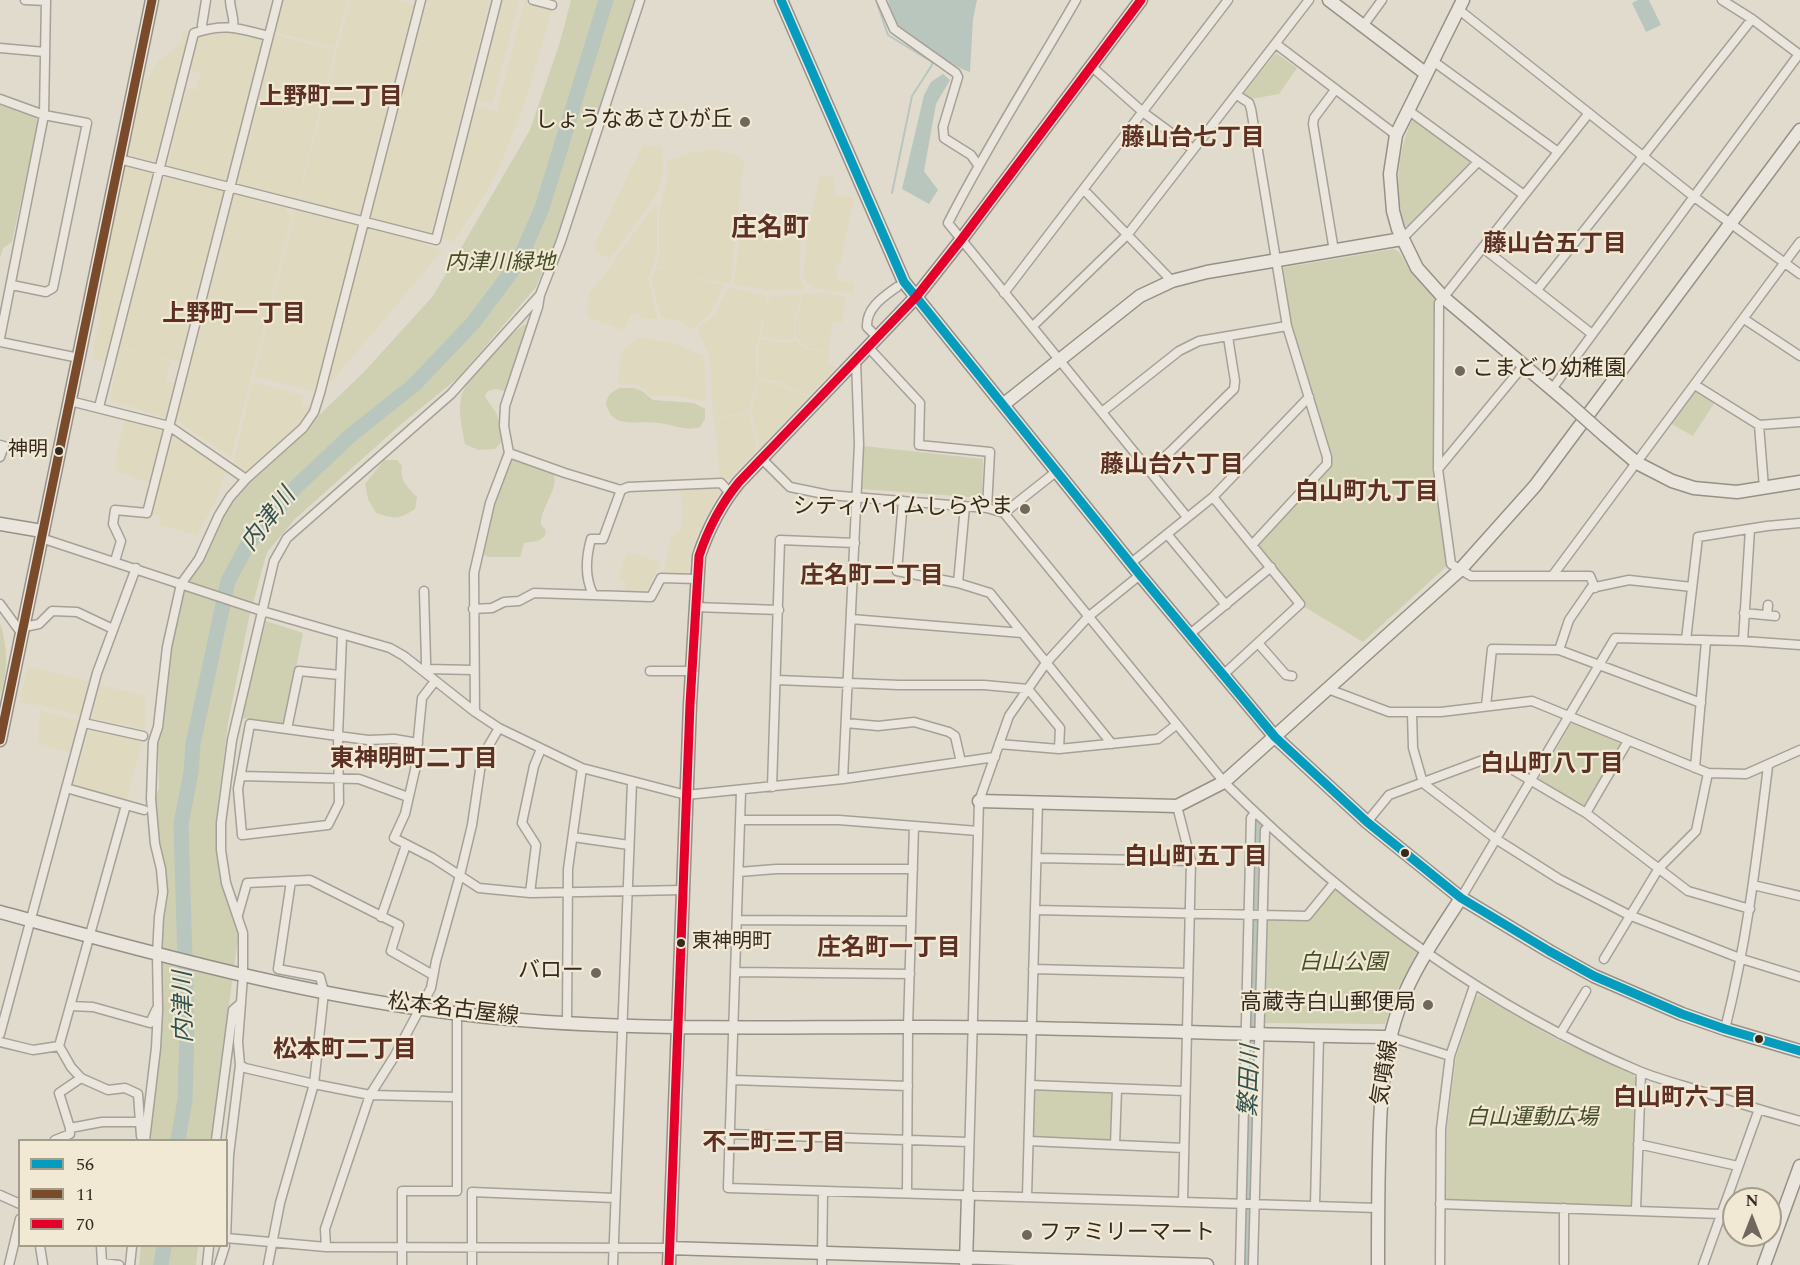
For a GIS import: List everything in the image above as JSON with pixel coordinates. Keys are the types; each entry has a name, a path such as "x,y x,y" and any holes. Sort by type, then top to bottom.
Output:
{"street":[{"path":"25,0 46,1 44,115 0,340 79,358"},
{"path":"1,733 152,0"},
{"path":"203,30 206,0"},
{"path":"230,0 233,27"},
{"path":"115,561 121,541 113,524 115,510 147,513 278,0"},
{"path":"143,1139 158,1010 159,917 163,892 161,869 154,844 151,799 153,742 158,727 167,647 182,584 199,559 230,497 246,478 303,428 314,412 421,0"},
{"path":"119,159 436,240 496,0"},
{"path":"533,0 552,5"},
{"path":"474,712 474,573 490,503 509,453 503,414 540,295 561,241 640,0"},
{"path":"781,0 903,280 1140,575 1275,737 1367,822 1461,898 1594,976 1682,1014 1800,1051"},
{"path":"881,0 894,29 956,73 958,77 943,127 944,138 971,154 978,165"},
{"path":"1076,0 978,165 948,223 1187,517"},
{"path":"669,1265 695,607 699,556 706,537 730,493 916,297 1141,0"},
{"path":"1004,292 1228,0"},
{"path":"1033,326 1128,234 1309,0"},
{"path":"1329,0 1425,73"},
{"path":"1363,26 1382,0"},
{"path":"1552,389 1799,55 1752,19 1722,0"},
{"path":"1800,274 1693,196 1589,113 1461,5 1396,135 1391,162 1393,211 1402,239 1417,268 1443,297 1636,463 1671,481 1694,488 1737,492 1800,482"},
{"path":"1537,290 1752,19"},
{"path":"99,407 194,33 215,27 233,27 268,36"},
{"path":"1276,44 1396,135"},
{"path":"0,48 45,52"},
{"path":"1434,61 1558,152"},
{"path":"1091,66 1144,112 1193,148"},
{"path":"1334,251 1313,124 1314,118 1335,90"},
{"path":"1237,94 1249,103 1251,109 1287,326 1327,457 1327,464 1252,545"},
{"path":"0,99 44,115 87,123 54,288 46,292 12,285"},
{"path":"1408,110 1524,195"},
{"path":"1589,113 1438,303 1438,469 1450,564 1471,576 1590,576 1595,588"},
{"path":"979,801 1177,806 1224,782 1460,570 1535,486 1800,129"},
{"path":"1004,404 1127,305 1156,287 1207,272 1402,239 1478,162"},
{"path":"1084,190 1172,281"},
{"path":"1553,575 1800,242"},
{"path":"1483,248 1592,334"},
{"path":"878,338 867,327 867,322 878,300 897,287"},
{"path":"228,1197 229,1155 240,1065 238,1042 241,1003 238,974 243,933 226,883 221,823 232,740 274,561 287,538 451,394 493,350 540,295"},
{"path":"1744,319 1800,356"},
{"path":"1102,412 1179,351 1199,341 1287,326"},
{"path":"1150,470 1172,452 1234,389 1235,381 1228,337"},
{"path":"869,348 920,403 919,445 990,452 987,508"},
{"path":"843,779 859,444 856,361"},
{"path":"1438,469 1524,365"},
{"path":"1695,385 1759,425 1800,422"},
{"path":"1131,563 1213,497 1309,397"},
{"path":"70,401 169,426 246,478"},
{"path":"1759,425 1764,488"},
{"path":"0,445 4,446 0,457"},
{"path":"509,453 621,490 628,487 721,483 730,493"},
{"path":"762,459 790,487 829,495 987,508 1004,513 1224,782 1269,826 1334,883 1474,986 1560,1034 1641,1072 1800,1121"},
{"path":"1004,513 1057,471"},
{"path":"593,594 588,585 588,569 585,561 591,539 603,539 621,490"},
{"path":"1213,497 1300,604 1223,675"},
{"path":"903,501 897,571 958,583 990,593 1112,744"},
{"path":"958,583 965,506"},
{"path":"1686,640 1698,537 1800,523"},
{"path":"0,524 42,534 262,611 342,636 390,648 424,670 474,712 499,728 582,768 686,795 843,779 994,757"},
{"path":"1743,641 1750,529"},
{"path":"1167,534 1226,605"},
{"path":"772,787 780,540 855,543"},
{"path":"1190,634 1271,567"},
{"path":"0,1034 97,673 136,568"},
{"path":"966,1261 979,801 1009,716 1046,663 1088,617 1140,575"},
{"path":"473,609 492,608 504,602 519,601 534,593 651,597 661,578 698,579"},
{"path":"1560,650 1569,620 1591,588 1629,580 1692,587"},
{"path":"424,591 424,670"},
{"path":"0,604 23,631"},
{"path":"1744,613 1771,616 1768,605"},
{"path":"695,607 779,610"},
{"path":"23,631 39,624 52,611 77,612 113,629"},
{"path":"851,619 1022,633"},
{"path":"342,636 338,736 339,803 328,825 242,835 238,789 250,724 338,736 368,740 394,739 418,743"},
{"path":"1461,898 1615,638 1743,641 1800,645"},
{"path":"1695,768 1706,641"},
{"path":"1258,643 1286,675 1292,676"},
{"path":"1486,706 1491,649 1560,650 1701,703"},
{"path":"424,670 473,670"},
{"path":"287,729 299,671 340,675"},
{"path":"650,671 692,671"},
{"path":"777,680 899,685 984,685 1028,689 1060,728 1059,749"},
{"path":"435,681 422,698 415,770 405,814 394,838 433,858 479,888 530,893 683,890"},
{"path":"1328,689 1389,712 1441,712 1532,701 1708,773 1746,774 1800,750"},
{"path":"1412,713 1413,748 1423,783 1496,839 1559,879 1629,915 1742,959 1800,977"},
{"path":"846,723 878,726 914,722 949,732 955,736 961,762"},
{"path":"84,723 143,736"},
{"path":"999,744 1059,749 1112,744 1158,739 1176,725"},
{"path":"326,1248 325,1229 370,1095 394,1057 431,988 472,825 482,757 499,728"},
{"path":"1586,813 1628,741"},
{"path":"530,893 536,845 522,823 534,766 542,749"},
{"path":"1367,822 1389,795 1491,757 1586,813 1688,891 1750,909"},
{"path":"1725,1029 1742,959 1768,766"},
{"path":"567,1023 568,869 582,768"},
{"path":"1604,959 1659,868 1696,831 1708,773"},
{"path":"241,776 359,779 408,797"},
{"path":"613,1265 632,782"},
{"path":"66,788 144,810"},
{"path":"741,791 728,1188 1378,1208"},
{"path":"1027,1197 1038,802"},
{"path":"126,805 59,1046 71,1067 81,1078 108,1090 125,1088 138,1094 143,1139"},
{"path":"1177,806 1191,861 1183,1202"},
{"path":"1253,1265 1255,1204 1249,915 1251,818 1255,813"},
{"path":"740,820 839,820 978,831"},
{"path":"907,1194 908,1027 914,826"},
{"path":"1240,1265 1241,1204 1262,915 1265,830 1269,826"},
{"path":"573,837 629,845"},
{"path":"381,917 406,845"},
{"path":"1037,858 1191,861"},
{"path":"739,872 776,869 913,869"},
{"path":"238,915 247,883 310,880 399,925 391,951 433,975"},
{"path":"268,1265 280,1203 314,1084 324,992 320,977 278,969 291,881"},
{"path":"1035,910 1307,916 1334,883"},
{"path":"1753,885 1800,896"},
{"name":"気噴線","path":"1378,1265 1380,1110 1383,1074 1390,1037 1405,994 1426,952 1461,898"},
{"name":"松本名古屋線","path":"0,912 238,974 324,992 458,1014 623,1026 973,1027 1187,1034 1390,1037"},
{"path":"738,920 911,921"},
{"path":"1033,969 1188,973"},
{"path":"736,972 910,974"},
{"path":"1440,1265 1441,1129 1450,1056 1474,986"},
{"path":"1560,1034 1586,991"},
{"path":"216,1139 233,1010 241,1003"},
{"path":"70,1005 93,1007 150,1023 158,1010"},
{"path":"402,1265 402,1191 457,1191 458,1014"},
{"path":"1315,1206 1319,1036"},
{"path":"1390,1037 1450,1056"},
{"path":"0,1042 33,1050 59,1046"},
{"path":"240,1065 314,1084 370,1095 456,1097"},
{"path":"1636,1210 1641,1072"},
{"path":"58,1139 70,1134 59,1093 81,1078"},
{"path":"732,1080 908,1086"},
{"path":"1030,1085 1185,1091"},
{"path":"1115,1145 1117,1089"},
{"path":"1703,1265 1759,1110"},
{"path":"70,1128 102,1122 141,1122"},
{"path":"730,1134 969,1142"},
{"path":"1029,1141 1184,1148"},
{"path":"1638,1144 1738,1166"},
{"path":"1764,1265 1800,1166"},
{"path":"822,1259 823,1191"},
{"path":"472,1265 472,1192 615,1198"},
{"path":"0,1195 18,1200"},
{"path":"1440,1204 1721,1214"},
{"path":"1564,1208 1564,1263"},
{"path":"9,1265 18,1229"},
{"path":"228,1239 326,1248 669,1248 822,1259 1207,1265"},
{"path":"40,1247 43,1265"},
{"path":"101,1247 102,1263 120,1265 132,1249"},
{"path":"207,1265 209,1247"},
{"path":"219,1265 224,1247"},
{"path":"130,1265 132,1249"}],"shaded area":[{"path":"281,0 348,0 335,48 273,32"},
{"path":"350,0 395,0 415,5 362,215 359,217 298,202"},
{"path":"424,0 490,0 431,236 369,221 368,217"},
{"path":"499,0 518,0 519,2 491,104 476,100 474,97"},
{"path":"525,0 553,7 525,102 500,166 487,191 453,242 440,238 472,105 497,111"},
{"path":"888,0 977,0 973,19 970,72 932,52 898,27 891,14"},
{"path":"1638,0 1649,0 1661,25 1646,32 1632,3"},
{"path":"231,29 264,40 227,184 167,168 186,88 196,90 201,73 188,69 198,34"},
{"path":"183,31 192,31 158,163 128,155 143,80 149,77 159,60 182,41"},
{"path":"272,34 335,50 297,202 234,184"},
{"path":"943,74 950,80 936,104 924,171 938,190 929,204 902,189 924,95 931,82"},
{"path":"643,144 662,147 663,172 659,187 653,200 610,259 594,251 595,244"},
{"path":"713,149 736,155 744,160 729,284 667,271 656,266 659,254 659,212 668,177 667,161 690,153"},
{"path":"131,166 154,172 155,175 107,363 91,358 101,311 96,310 124,171"},
{"path":"166,175 224,190 225,193 182,363 120,347 160,187"},
{"path":"820,175 834,178 834,195 854,198 840,264 835,267 838,280 855,284 853,293 818,289 810,286 803,278 807,234"},
{"path":"234,193 287,206 286,212 293,214 231,458 174,419 231,195"},
{"path":"655,204 659,208 657,211 657,254 648,279 658,319 648,319 632,313 624,330 587,317 589,294"},
{"path":"296,208 358,224 359,227 318,389 314,391 254,376"},
{"path":"742,219 801,230 800,279 806,289 772,291 734,283"},
{"path":"369,226 426,241 425,245 443,250 332,381 325,380 365,228"},
{"path":"656,268 724,285 711,313 694,330 679,320 661,318 651,279"},
{"path":"730,288 767,296 765,306 771,295 801,294 794,321 794,338 787,341 762,337 764,307 756,347 757,381 748,414 719,416 713,420 710,357 698,331 700,326 714,316 726,291"},
{"path":"824,293 846,297 842,323 833,322 828,353 809,348 796,338 795,333 795,321 799,313 802,294"},
{"path":"639,337 675,344 704,356 706,402 679,396 651,396 638,385 617,384 621,352"},
{"path":"761,339 787,343 796,340 807,349 830,354 828,364 837,367 808,396 781,383 758,378 758,348"},
{"path":"120,348 171,361 166,381 177,384 168,419 110,400"},
{"path":"758,379 781,385 808,397 760,448 751,413"},
{"path":"252,382 304,396 301,405 311,408 306,419 295,431 248,473 233,465"},
{"path":"749,415 756,441 755,452 728,479 720,480 713,422 719,417"},
{"path":"125,417 164,427 150,483 116,471 116,457"},
{"path":"174,432 227,468 217,498 197,536 159,524 161,515 150,516 171,433"},
{"path":"716,486 719,492 692,550 688,572 685,574 663,573 671,537 680,532 682,512 680,488"},
{"path":"627,552 661,562 647,590 625,592 625,582 618,580"},
{"path":"27,666 91,682 82,716 20,703"},
{"path":"100,685 145,696 145,730 92,718"},
{"path":"40,710 80,721 72,753 38,743"},
{"path":"89,729 143,739 126,802 73,788"}],"green space":[{"name":"内津川緑地","path":"571,0 637,0 556,240 536,287 459,377 399,426 295,519 267,552 249,618 228,723 216,819 216,851 221,884 239,930 211,1139 150,1139 159,1049 161,918 154,798 159,789 158,746 169,654 182,589 224,512 238,493 364,372 433,296 530,130 560,42"},
{"path":"1276,53 1297,68 1279,94 1251,99 1243,94"},
{"path":"0,104 36,117 38,123 12,242 3,248 0,258"},
{"path":"1412,120 1416,120 1470,160 1470,164 1409,227 1405,226 1398,186 1400,159"},
{"path":"1394,249 1399,252 1411,272 1434,298 1435,471 1447,566 1363,642 1303,606 1258,547 1331,464 1332,459 1291,325 1281,268"},
{"path":"525,324 527,329 504,391 496,389 488,391 485,396 499,420 501,442 495,449 478,450 465,444 461,421 461,398 470,381 488,358"},
{"path":"620,388 634,388 653,400 694,403 705,409 705,419 700,427 689,429 652,422 630,422 617,419 606,404 610,394"},
{"path":"1697,391 1715,402 1693,436 1670,423 1693,392"},
{"path":"864,446 983,459 982,498 862,489"},
{"path":"511,459 554,473 554,487 541,525 546,530 545,536 538,541 524,543 520,557 489,557 482,554 492,506"},
{"path":"384,460 397,460 402,466 405,483 417,497 415,509 400,517 376,513 368,499 365,484"},
{"path":"263,620 303,633 285,724 241,718"},
{"path":"0,623 6,660 0,696"},
{"path":"1574,723 1620,742 1621,746 1585,805 1581,806 1540,782 1539,778 1571,724"},
{"name":"白山公園","path":"1335,886 1418,950 1398,988 1385,1024 1265,1023 1268,918 1309,918"},
{"name":"白山運動広場","path":"1479,995 1556,1039 1634,1075 1636,1079 1632,1204 1630,1206 1448,1200 1446,1198 1447,1129 1456,1057 1476,997"},
{"path":"1037,1090 1111,1092 1114,1095 1113,1138 1110,1141 1036,1139 1033,1136 1034,1092"},
{"path":"141,1247 198,1247 196,1265 139,1265"}],"waterway":[{"name":"内津川","path":"178,1139 185,1100 187,1029 181,824 191,772 193,744 228,581 248,544 297,486 351,435 414,385 473,323 512,271 542,208 606,0"},
{"path":"876,0 888,35 932,62 912,96 892,193"},
{"name":"繁田川","path":"1246,1265 1259,825"},
{"name":"内津川","path":"161,1265 164,1247"}],"transit line":[{"name":"11","path":"0,740 152,0"},
{"name":"56","path":"781,0 904,282 1140,575 1275,737 1367,822 1461,898 1549,951 1594,976 1682,1014 1800,1051"},
{"name":"70","path":"669,1265 690,704 699,556 711,527 732,490 916,297 1141,0"}],"place":[{"name":"しょうなあさひが丘","path":"745,122"},
{"name":"こまどり幼稚園","path":"1460,371"},
{"name":"神明","path":"59,451"},
{"name":"シティハイムしらやま","path":"1025,509"},
{"name":"東神明町","path":"681,943"},
{"name":"バロー","path":"596,973"},
{"name":"高蔵寺白山郵便局","path":"1428,1005"},
{"name":"ファミリーマート","path":"1027,1235"}],"district":[{"name":"上野町二丁目","path":"331,99"},
{"name":"藤山台七丁目","path":"1193,140"},
{"name":"庄名町","path":"770,231"},
{"name":"藤山台五丁目","path":"1555,246"},
{"name":"上野町一丁目","path":"234,316"},
{"name":"藤山台六丁目","path":"1172,467"},
{"name":"白山町九丁目","path":"1367,494"},
{"name":"庄名町二丁目","path":"872,578"},
{"name":"東神明町二丁目","path":"414,761"},
{"name":"白山町八丁目","path":"1552,766"},
{"name":"白山町五丁目","path":"1196,859"},
{"name":"庄名町一丁目","path":"889,950"},
{"name":"松本町二丁目","path":"345,1052"},
{"name":"白山町六丁目","path":"1685,1100"},
{"name":"不二町三丁目","path":"774,1145"}]}
